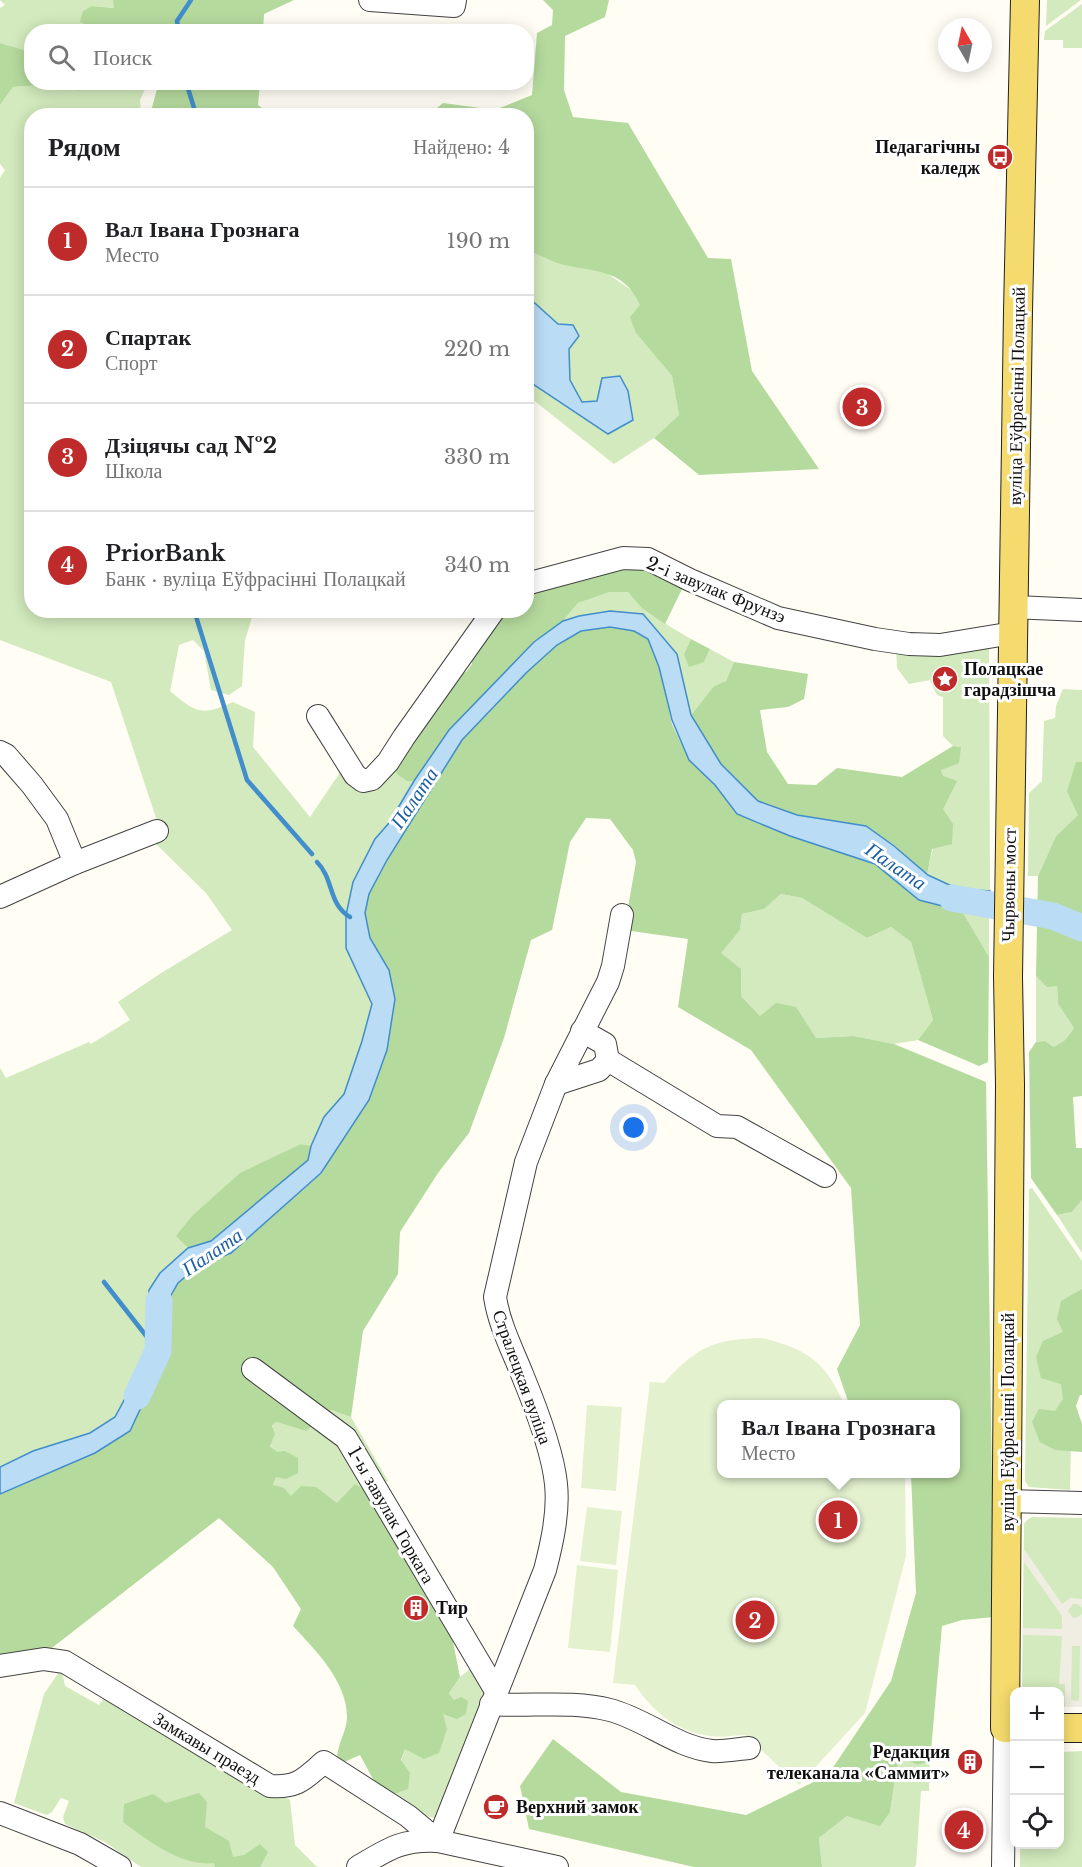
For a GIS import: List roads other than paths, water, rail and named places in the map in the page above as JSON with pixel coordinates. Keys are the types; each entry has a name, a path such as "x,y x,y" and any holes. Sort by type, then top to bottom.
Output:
{"main road":[{"name":"вуліца Еўфрасінні Полацкай","path":"1010,793 1025,0"},
{"name":"Чырвоны мост","path":"1008,977 1010,793"},
{"name":"вуліца Еўфрасінні Полацкай","path":"1008,977 1010,1085 1007,1501 1010,1728"},
{"path":"1064,1728 1082,1728"}],"street":[{"path":"370,0 454,6 455,0"},
{"name":"2-і завулак Фрунзэ","path":"534,582 623,558 648,559 778,618 909,644 940,645 1013,620 1082,610"},
{"path":"318,716 355,775 363,781 372,779 388,762 488,618"},
{"path":"0,752 6,755 32,785 57,819 75,863"},
{"path":"0,897 75,863 157,831"},
{"name":"Стралецкая вуліца","path":"438,1841 545,1570 551,1549 556,1483 551,1459 524,1378 497,1312 495,1296 526,1162 556,1084 608,982 622,915"},
{"path":"582,1032 605,1044 608,1060 717,1126 737,1127 825,1176"},
{"path":"556,1084 599,1070 608,1060"},
{"name":"1-ы завулак Горкага","path":"254,1369 346,1438 493,1698"},
{"path":"1007,1501 1082,1503"},
{"name":"Замкавы праезд","path":"0,1666 44,1659 64,1662 270,1786 287,1787 299,1784 324,1762 408,1816 438,1841"},
{"path":"493,1698 608,1710 631,1717 684,1743 712,1751 748,1748"},
{"name":"вуліца Еўфрасінні Полацкай","path":"1003,1867 1010,1728"},
{"path":"0,1813 80,1844 120,1867"},
{"path":"358,1867 384,1860 398,1844 417,1840 438,1841 558,1867"}],"water":[{"path":"534,302 558,324 573,325 579,336 569,349 570,380 582,402 597,401 602,378 620,376 628,391 633,420 608,434 534,385"},
{"path":"610,611 643,614 677,654 691,715 721,764 758,801 797,815 866,826 928,875 958,889 990,891 989,915 919,900 875,864 790,836 737,814 715,785 689,760 672,720 659,667 648,639 634,631 610,627 581,631 557,645 526,673 462,740 387,860 369,894 365,913 370,938 389,970 395,999 387,1050 369,1100 321,1173 231,1253 199,1265 178,1283 165,1306 144,1401 130,1431 95,1453 0,1494 0,1467 33,1451 90,1433 115,1417 145,1361 149,1290 160,1273 188,1248 211,1241 308,1160 311,1146 324,1117 344,1094 372,1004 346,948 346,915 353,882 375,839 389,823 449,730 534,642 563,621"}],"waterway":[{"path":"178,24 177,21 191,0"},
{"path":"188,90 194,108"},
{"path":"196,618 247,780 312,854"},
{"path":"317,862 326,876 338,905 350,917"},
{"name":"Палата","path":"952,898 1053,916 1082,928"},
{"path":"104,1282 158,1351"},
{"name":"Палата","path":"137,1396 158,1351 159,1301"}],"place":[{"name":"Педагагічны каледж","path":"1000,157"},
{"name":"Дзіцячы сад №2","path":"862,407"},
{"name":"Полацкае гарадзішча","path":"945,679"},
{"name":"Вал Івана Грознага","path":"838,1520"},
{"name":"Тир","path":"416,1608"},
{"name":"Спартак","path":"755,1620"},
{"name":"Редакция телеканала «Саммит»","path":"970,1762"},
{"name":"Верхний замок","path":"496,1807"},
{"name":"PriorBank","path":"964,1830"}]}
